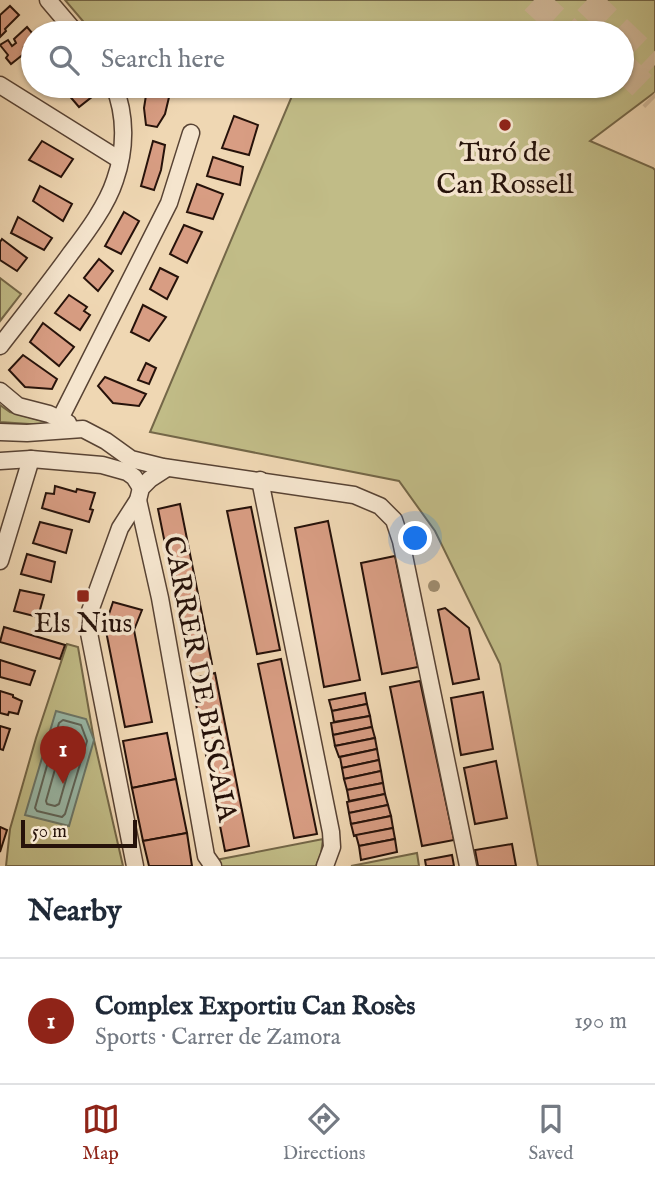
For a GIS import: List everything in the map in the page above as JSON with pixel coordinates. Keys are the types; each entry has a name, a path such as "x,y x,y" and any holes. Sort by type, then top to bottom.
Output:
{"street":[{"path":"48,0 66,21"},
{"path":"0,85 120,160"},
{"path":"0,346 97,216 115,182 124,131 119,98"},
{"path":"60,419 169,203 191,133"},
{"path":"0,391 18,406 49,414 106,440 131,459 167,468 354,495 380,506 394,520 401,541 468,866"},
{"path":"0,432 83,429"},
{"path":"0,461 31,459 102,465 127,472 134,477 139,494"},
{"path":"0,561 31,459"},
{"path":"135,866 88,628 90,611 120,528 150,479 167,468"},
{"path":"260,480 331,832 332,848 325,866"},
{"name":"CARRER DE BISCAIA","path":"139,494 206,856 213,866"}],"shaded area":[{"path":"65,0 655,0 655,92 590,141 655,170 655,866 538,866 500,664 435,531 399,481 150,432 291,98 634,98 634,21 83,21"},
{"path":"0,278 21,294 0,321"},
{"path":"0,405 10,412 47,422 44,425 0,422"},
{"path":"67,644 78,647 94,740 123,866 6,866 10,829"},
{"path":"323,839 316,866 221,866 216,860"},
{"path":"417,853 419,866 351,866"}],"water":[{"path":"56,711 86,719 94,740 69,826 25,815"}],"building":[{"path":"10,6 19,15 0,37 0,15"},
{"path":"21,33 21,56 11,64 0,45 8,40 12,46 16,43 14,39"},
{"path":"71,98 90,98 79,107"},
{"path":"146,98 169,98 165,114 157,127 146,125"},
{"path":"234,116 258,125 249,155 222,148"},
{"path":"42,141 73,159 61,177 29,160"},
{"path":"153,141 165,145 154,190 141,186"},
{"path":"213,157 243,167 240,185 207,176"},
{"path":"197,184 223,194 213,219 187,212"},
{"path":"40,186 72,204 63,221 33,201"},
{"path":"124,212 139,221 121,254 105,246"},
{"path":"18,217 52,238 44,250 11,233"},
{"path":"184,225 202,232 187,263 170,254"},
{"path":"2,239 27,258 17,271 0,260"},
{"path":"99,259 113,271 98,291 84,278"},
{"path":"160,268 178,277 167,299 150,289"},
{"path":"69,295 87,307 84,311 90,315 80,330 55,313"},
{"path":"143,305 166,317 149,341 131,332"},
{"path":"43,323 74,347 59,366 30,342"},
{"path":"23,355 57,379 52,389 25,387 9,370"},
{"path":"146,363 156,368 149,384 138,380"},
{"path":"105,377 146,394 139,406 113,403 98,386"},
{"path":"55,486 76,492 77,489 95,493 89,522 42,508 46,493 54,494"},
{"path":"180,504 212,664 190,668 158,509"},
{"path":"251,507 280,650 257,654 227,511"},
{"path":"328,521 360,680 324,687 295,528"},
{"path":"40,522 72,530 66,553 33,543"},
{"path":"27,554 55,562 51,582 21,574"},
{"path":"395,556 418,667 382,674 361,563"},
{"path":"20,590 44,595 38,617 14,611"},
{"path":"113,602 142,610 134,630 152,722 125,727 105,626"},
{"path":"445,608 469,628 479,679 453,684 438,610"},
{"path":"4,627 65,645 60,659 0,642"},
{"path":"281,659 317,834 294,838 258,664"},
{"path":"0,660 35,671 30,685 0,677"},
{"path":"215,673 249,846 225,851 191,679"},
{"path":"420,681 454,840 422,846 390,687"},
{"path":"0,691 22,701 18,714 0,713"},
{"path":"483,692 493,749 461,755 451,698"},
{"path":"365,693 367,704 332,711 329,700"},
{"path":"367,704 370,716 334,722 332,711"},
{"path":"370,716 372,727 333,735 331,723"},
{"path":"0,726 10,729 3,750 0,749"},
{"path":"372,727 375,738 335,746 333,735"},
{"path":"167,733 176,779 132,788 123,741"},
{"path":"375,738 377,749 339,757 335,746"},
{"path":"377,749 379,760 342,768 340,757"},
{"path":"379,760 381,771 344,779 342,768"},
{"path":"496,761 507,818 475,824 464,768"},
{"path":"381,771 383,783 347,790 344,779"},
{"path":"176,779 187,833 143,841 132,788"},
{"path":"383,783 385,794 349,801 347,790"},
{"path":"385,794 388,805 349,813 347,802"},
{"path":"388,805 391,816 351,824 349,813"},
{"path":"391,816 393,828 354,836 351,824"},
{"path":"0,827 7,830 0,852"},
{"path":"393,828 395,839 359,846 356,835"},
{"path":"187,833 192,866 149,866 143,841"},
{"path":"395,839 397,852 361,860 359,846"},
{"path":"512,844 516,866 478,866 475,850"},
{"path":"452,855 454,866 426,866 425,860"}],"tunnel":[{"path":"534,0 557,21"},
{"path":"587,0 609,21"},
{"path":"634,45 655,65"},
{"path":"634,78 655,98"}],"place":[{"name":"Turó de Can Rossell","path":"505,125"},
{"name":"Els Nius","path":"83,596"},
{"name":"Complex Exportiu Can Rosès","path":"63,784"}]}
